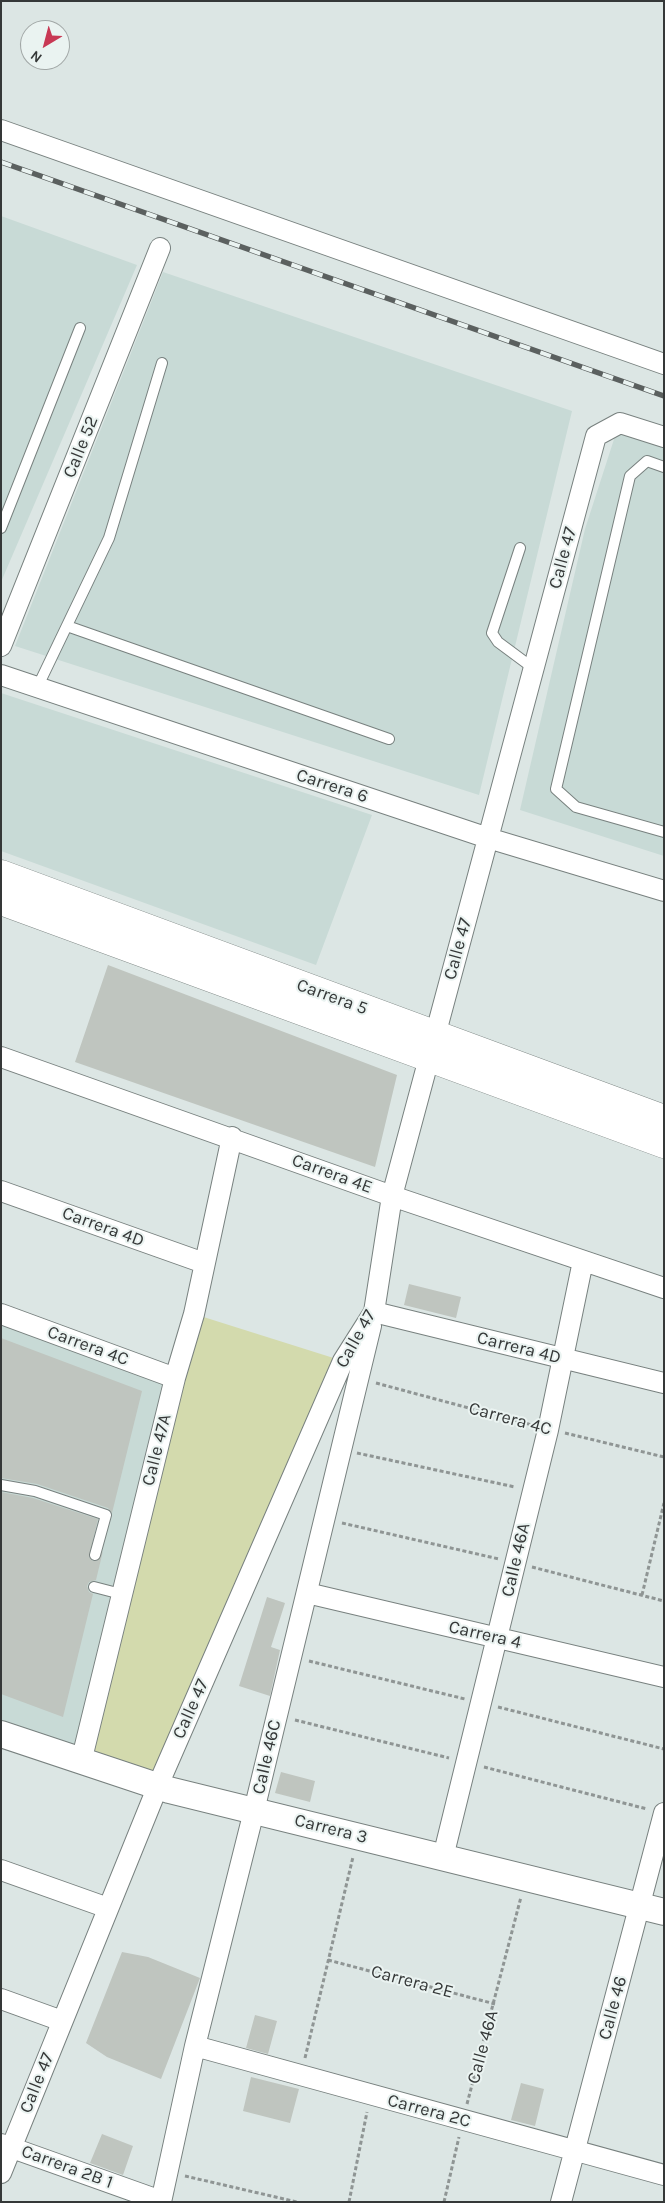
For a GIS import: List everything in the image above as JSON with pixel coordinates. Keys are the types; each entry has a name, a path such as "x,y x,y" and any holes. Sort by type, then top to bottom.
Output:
{"main road":[{"name":"Carrera 5","path":"1,874 432,1046 664,1144"},
{"name":"Carrera 5","path":"1,901 432,1046 664,1119"}],"street":[{"path":"1,130 664,364"},
{"name":"Calle 52","path":"1,646 160,248"},
{"name":"Calle 47","path":"1,2173 6,2146 62,2021 157,1787 342,1360 374,1312 392,1196 596,436 620,423 664,437"},
{"name":"Carrera 6","path":"1,676 488,838 664,891"},
{"name":"Carrera 4E","path":"1,1057 392,1196 664,1288"},
{"name":"Calle 47A","path":"81,1762 175,1378 194,1314 232,1138"},
{"name":"Carrera 4D","path":"1,1191 204,1263"},
{"name":"Calle 46A","path":"443,1857 548,1430 584,1262"},
{"name":"Carrera 4D","path":"374,1312 664,1382"},
{"name":"Calle 46C","path":"161,2202 195,2046 374,1312"},
{"name":"Carrera 4C","path":"1,1314 175,1378"},
{"name":"Carrera 4","path":"307,1593 664,1677"},
{"name":"Carrera 3","path":"1,1734 157,1787 652,1909"},
{"name":"Calle 46","path":"561,2202 574,2150 652,1909 664,1813"},
{"path":"1,1870 108,1908"},
{"path":"1,1998 62,2021"},
{"name":"Carrera 2C","path":"195,2046 664,2175"},
{"name":"Carrera 2B 1","path":"6,2146 161,2202"}],"lane":[{"path":"1,528 80,328"},
{"path":"37,688 109,538 162,363"},
{"path":"664,467 646,461 630,476 556,789 576,807 664,832"},
{"path":"520,548 492,632 498,642 533,668"},
{"path":"67,626 389,739"},
{"path":"1,1485 35,1491 106,1515 95,1555"},
{"path":"94,1587 121,1594"}],"path":[{"name":"Carrera 4C","path":"358,1378 548,1430 664,1457"},
{"path":"341,1449 533,1491"},
{"path":"642,1595 664,1503"},
{"path":"324,1519 515,1562 664,1601"},
{"path":"301,2075 355,1849"},
{"name":"Calle 46A","path":"444,2202 463,2120 523,1892"},
{"name":"Carrera 2E","path":"328,1960 495,2004"},
{"path":"349,2202 371,2094"},
{"path":"168,2172 297,2202"}],"shaded area":[{"path":"1,216 137,265 1,582"},
{"path":"163,272 572,411 479,795 15,646"},
{"path":"617,430 664,446 664,856 520,810 585,529"},
{"path":"1,693 372,815 316,965 1,851"},
{"path":"1,1314 175,1378 81,1762 1,1734"}],"green space":[{"path":"194,1314 343,1361 157,1787 81,1762"}],"building":[{"path":"108,965 397,1075 375,1167 75,1062"},
{"path":"409,1284 461,1297 456,1318 404,1305"},
{"path":"1,1338 142,1391 112,1513 108,1508 37,1484 1,1478"},
{"path":"1,1492 33,1498 98,1519 89,1557 93,1561 97,1561 103,1551 96,1580 89,1582 87,1586 89,1592 93,1594 63,1717 1,1694"},
{"path":"267,1597 285,1603 271,1647 280,1650 270,1696 239,1686"},
{"path":"281,1772 315,1781 310,1802 275,1793"},
{"path":"122,1952 148,1957 200,1978 161,2079 107,2057 86,2043"},
{"path":"255,2015 277,2021 268,2054 246,2048"},
{"path":"251,2077 299,2089 290,2123 243,2111"},
{"path":"521,2083 544,2089 535,2126 511,2120"},
{"path":"102,2134 133,2146 123,2175 90,2163"}],"railway":[{"path":"1,162 664,396"}]}
